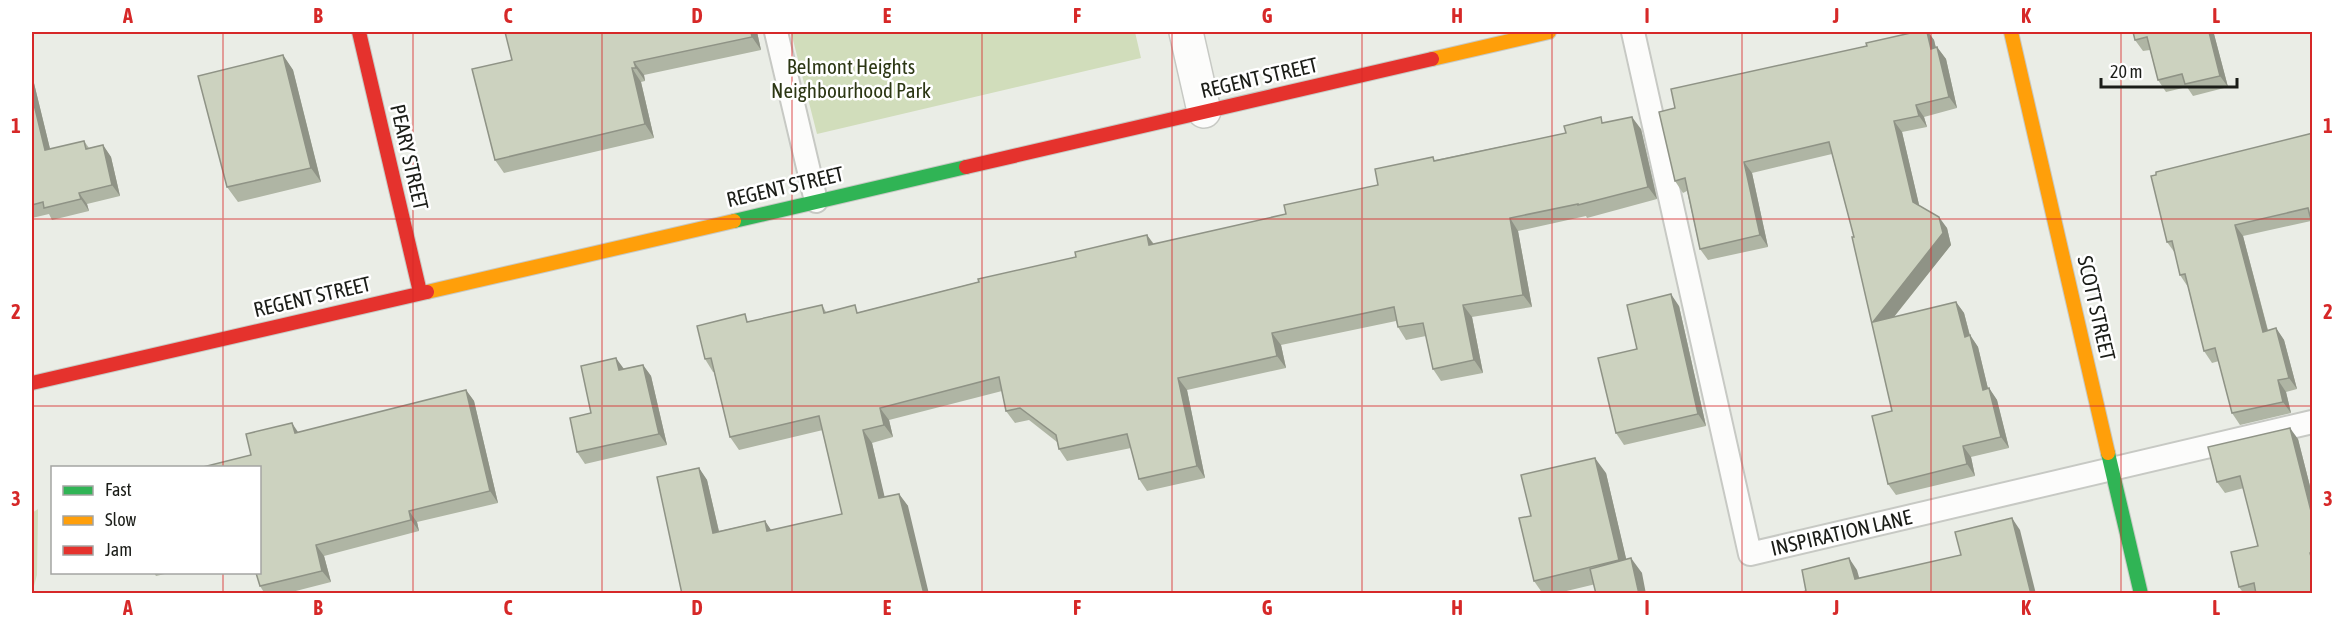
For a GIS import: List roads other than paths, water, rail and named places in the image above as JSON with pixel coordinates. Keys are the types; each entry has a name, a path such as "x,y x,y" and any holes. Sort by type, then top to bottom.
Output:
{"street":[{"name":"PEARY STREET","path":"360,32 420,292"},
{"path":"1186,32 1204,111"},
{"name":"REGENT STREET","path":"32,383 1549,32"},
{"name":"SCOTT STREET","path":"2011,32 2141,594"}],"lane":[{"path":"776,32 816,201"},
{"name":"INSPIRATION LANE","path":"1633,32 1750,554 2313,422"}],"park label":[{"name":"Belmont Heights Neighbourhood Park","path":"851,78"}]}
